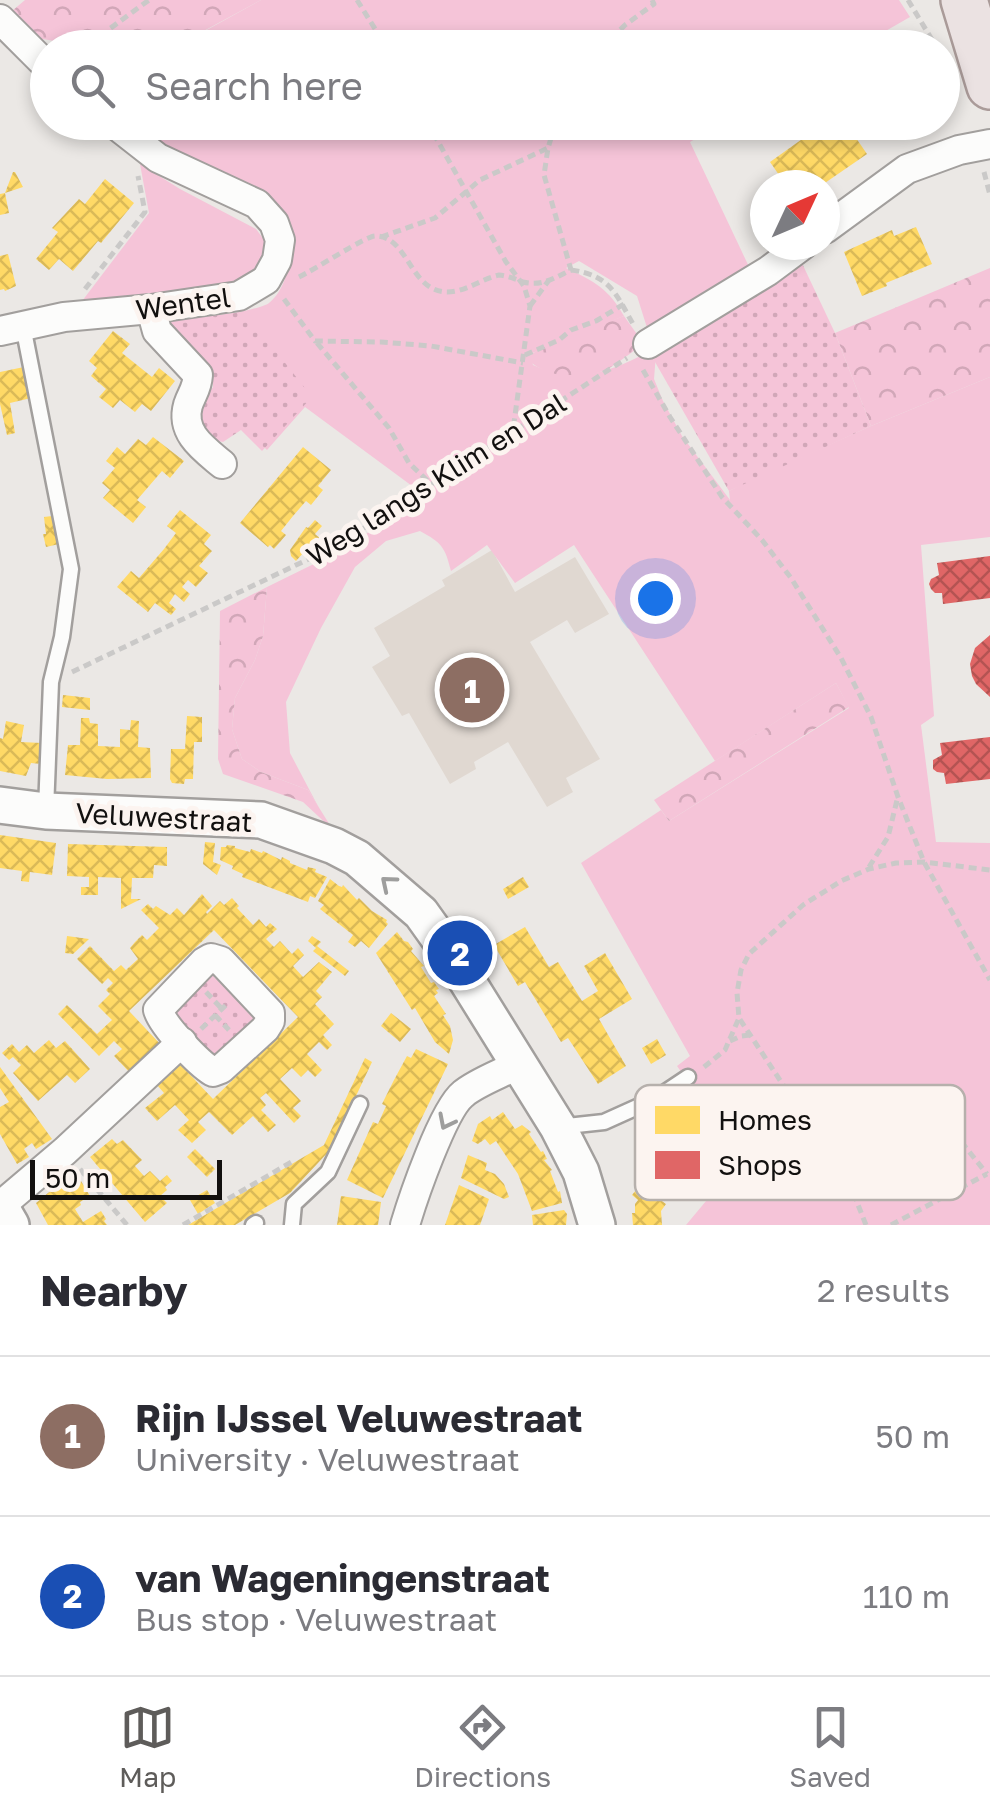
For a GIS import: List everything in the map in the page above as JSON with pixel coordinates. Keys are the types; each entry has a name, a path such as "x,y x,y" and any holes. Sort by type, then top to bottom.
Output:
{"main road":[{"path":"964,0 990,86"}],"street":[{"path":"0,18 30,49"},
{"name":"Wentel","path":"12,328 240,296 273,281 280,240 274,223 257,204 158,158 135,140"},
{"path":"840,218 908,169 959,150 990,144"},
{"path":"641,349 783,260"},
{"path":"151,309 157,331 198,374 187,422 194,441 222,464"},
{"name":"Veluwestraat","path":"0,805 46,811 260,820 357,858 421,913 451,955 558,1127 581,1172 597,1225"},
{"path":"11,1225 0,1206 191,1036"},
{"path":"405,1225 444,1124 461,1095 520,1064"}],"lane":[{"path":"12,328 71,568 62,637 51,682 46,811"},
{"path":"676,1085 688,1077"},
{"path":"292,1225 294,1204 328,1172 360,1104"},
{"path":"558,1127 604,1122 635,1108"}],"path":[{"path":"108,30 149,0"},
{"path":"356,0 375,30"},
{"path":"620,30 653,2 666,0"},
{"path":"908,0 926,30"},
{"path":"64,318 144,212 125,140"},
{"path":"438,140 520,281 530,306 512,433"},
{"path":"550,140 544,174 572,270"},
{"path":"433,486 409,463 389,428 315,341 273,281 315,270 369,237 382,237 435,218 480,180 548,148"},
{"path":"382,237 397,247 422,281 437,290 458,290 499,275 531,284 572,270 592,275 615,291 624,304 670,417 722,497 791,578 841,658 871,717 924,862 990,980"},
{"path":"530,306 549,280"},
{"path":"315,341 431,346 523,359 624,304"},
{"name":"Weg langs Klim en Dal","path":"51,682 336,546 641,349"},
{"path":"866,870 888,837 898,797"},
{"path":"688,1077 712,1062 730,1041 739,1018 737,993 749,954 803,905 841,881 896,863 924,862 990,870"},
{"path":"191,1036 233,998"},
{"path":"739,1018 782,1085"},
{"path":"730,1041 750,1036"},
{"path":"965,1146 989,1174 965,1186"},
{"path":"64,1151 128,1225"},
{"path":"183,1225 295,1160"},
{"path":"856,1200 866,1225"},
{"path":"891,1225 938,1200"}],"shaded area":[{"path":"492,550 515,592 575,557 609,614 575,633 567,620 530,642 600,759 566,778 573,792 547,807 508,742 474,762 476,769 450,784 409,713 402,716 372,667 390,656 374,628 445,586 442,580"}],"green space":[{"path":"25,0 261,0 205,30 30,30 30,37 5,17"},
{"path":"261,0 899,0 910,17 887,30 207,30"},
{"path":"154,140 693,140 690,142 751,271 649,334 637,296 579,261 566,268 600,287 624,316 530,354 533,365 580,375 608,370 652,350 656,354 654,379 663,401 682,436 730,500 729,491 746,482 990,377 990,537 921,545 934,716 921,725 936,842 990,843 990,1225 686,1225 707,1200 965,1200 965,1085 690,1085 677,1066 690,1056 581,863 661,810 669,821 849,708 836,683 715,761 574,545 515,583 487,545 451,571 442,546 420,531 386,541 355,567 286,702 290,753 319,808 308,790 261,772 242,759 232,729 235,698 263,636 267,587 326,558 427,497 305,407 267,450 226,383 172,323 263,306 282,286 292,252 228,185"},
{"path":"140,164 256,229 268,245 267,257 234,285 76,309 149,213"},
{"path":"800,260 835,333 871,426 729,491 651,355"},
{"path":"990,268 990,377 871,426 835,333"},
{"path":"245,312 312,397 262,451 241,430 223,442 214,440 198,425 200,406 213,387 213,377 169,323"},
{"path":"624,316 644,344 611,367 568,376 545,371 527,359 557,340"},
{"path":"267,587 263,636 235,698 232,729 242,759 261,772 308,790 333,830 303,802 223,774 218,759 220,611"},
{"path":"836,683 849,707 669,821 654,800"},
{"path":"211,974 255,1017 214,1061 169,1016"}],"building: Homes":[{"path":"801,140 857,140 867,154 840,173 776,170 770,162"},
{"path":"13,172 15,172 23,187 5,193"},
{"path":"105,179 134,203 73,271 59,259 49,270 36,259 58,232 52,228 79,199 85,204"},
{"path":"5,193 9,213 0,215 0,194"},
{"path":"916,227 932,264 862,296 844,252 892,230 894,236"},
{"path":"8,254 16,286 5,291 0,290 0,256"},
{"path":"113,331 130,344 122,353 152,377 159,368 175,381 151,411 142,404 135,412 120,400 113,408 99,397 106,389 91,376 97,368 89,361"},
{"path":"24,367 31,398 10,403 15,433 7,435 0,404 0,372"},
{"path":"153,437 184,461 170,478 162,471 137,500 146,507 133,523 103,498 110,490 102,483 115,468 106,461 117,447 125,454 138,439 146,445"},
{"path":"303,447 331,470 318,486 323,490 311,505 306,501 293,516 281,531 286,535 274,549 240,523"},
{"path":"180,510 211,535 204,544 212,551 199,566 208,573 196,587 188,580 182,587 190,594 184,602 175,594 169,603 176,609 171,615 155,603 148,612 117,587 131,571 139,578 164,549 176,533 167,526"},
{"path":"52,516 59,544 46,547 44,517"},
{"path":"315,520 322,526 315,534 328,545 309,554 305,551 296,561 290,550"},
{"path":"63,695 90,698 90,710 62,707"},
{"path":"187,716 202,717 202,742 194,742 193,779 185,779 184,784 172,783 171,749 185,749"},
{"path":"81,718 98,724 98,746 120,747 120,729 130,730 131,720 139,721 138,747 150,748 151,778 65,775 68,745 80,745"},
{"path":"6,721 24,725 21,742 42,743 41,764 31,763 26,776 0,771 0,738 3,739"},
{"path":"0,835 56,843 52,875 30,872 29,882 21,881 22,871 0,868"},
{"path":"205,842 215,843 213,862 221,865 217,875 203,864"},
{"path":"68,844 167,847 167,866 154,865 153,878 132,878 131,899 141,899 121,909 121,878 98,877 98,895 81,895 81,887 89,887 89,877 67,876"},
{"path":"221,847 250,852 263,851 281,860 282,857 327,877 315,898 310,896 308,902 242,877 233,866 220,860"},
{"path":"523,877 529,887 508,899 503,889"},
{"path":"330,879 387,920 388,924 369,948 361,941 355,947 348,942 353,935 320,909 324,905 318,901"},
{"path":"202,894 212,906 207,914 220,901 224,905 232,898 253,925 259,919 266,927 270,923 277,929 266,939 274,947 280,941 292,954 298,948 304,955 293,966 303,977 319,962 332,972 316,991 322,997 315,1004 334,1024 323,1035 332,1045 327,1050 319,1042 307,1054 322,1070 315,1077 308,1070 301,1077 292,1068 280,1079 301,1101 293,1108 301,1116 294,1123 266,1093 260,1098 266,1105 261,1110 276,1125 268,1132 253,1116 232,1135 209,1112 198,1122 206,1130 192,1143 178,1130 189,1120 175,1105 157,1121 145,1108 164,1093 157,1085 179,1063 213,1099 298,1017 214,930 129,1011 163,1047 133,1076 114,1056 122,1049 114,1041 99,1056 58,1014 67,1005 97,1034 112,1020 98,1006 110,994 106,990 113,983 108,978 102,984 77,959 90,946 114,971 121,965 126,970 138,959 130,948 142,935 147,940 159,928 141,910 148,904 170,915 177,908 184,915"},
{"path":"525,927 549,967 558,962 582,1001 598,991 584,966 605,953 632,999 599,1019 626,1066 598,1084 568,1038 561,1042 525,982 518,986 494,945"},
{"path":"397,932 439,989 434,996 446,1014 443,1015 453,1040 449,1054 435,1042 376,953"},
{"path":"67,936 89,939 73,954 65,953"},
{"path":"312,936 321,942 317,946 349,971 345,976 313,951 316,948 308,941"},
{"path":"391,1013 411,1029 400,1042 381,1026"},
{"path":"657,1039 666,1055 651,1064 642,1048"},
{"path":"49,1040 56,1048 65,1041 90,1069 75,1083 67,1075 38,1101 13,1073 21,1065 2,1053 12,1044 19,1052 27,1045 34,1053"},
{"path":"416,1049 448,1064 383,1198 347,1180 373,1122 378,1124 386,1106 382,1104 394,1080 407,1056 411,1058"},
{"path":"365,1058 372,1062 331,1149 290,1193 235,1225 188,1225 324,1145"},
{"path":"0,1067 52,1139 36,1149 32,1143 24,1149 29,1157 17,1164 0,1134 0,1107 9,1102 0,1088"},
{"path":"503,1112 515,1129 522,1125 531,1132 552,1170 562,1203 532,1211 518,1174 496,1141 490,1145 485,1139 478,1144 472,1141 478,1124"},
{"path":"112,1139 117,1144 123,1140 142,1160 135,1166 144,1176 150,1171 160,1181 167,1175 172,1181 160,1196 167,1203 145,1222 90,1157"},
{"path":"195,1149 215,1169 207,1177 187,1157"},
{"path":"468,1155 487,1163 485,1170 504,1184 509,1197 504,1199 461,1178"},
{"path":"81,1181 90,1196 75,1209 83,1222 101,1211 107,1225 48,1225 36,1203 60,1183 64,1191"},
{"path":"459,1185 489,1199 480,1225 445,1225"},
{"path":"207,1190 215,1203 198,1214 190,1200"},
{"path":"341,1196 381,1202 378,1225 337,1225"},
{"path":"638,1200 661,1200 666,1204 661,1211 662,1225 633,1225"},
{"path":"564,1210 566,1225 533,1225 532,1215"}],"building: Shops":[{"path":"990,556 990,598 943,604 942,593 931,589 931,579 939,575 937,563"},
{"path":"990,635 990,697 976,684 970,664 975,648"},
{"path":"990,737 990,779 946,784 944,773 933,769 933,760 942,755 940,743"}],"place":[{"name":"Rijn IJssel Veluwestraat","path":"472,690"},
{"name":"van Wageningenstraat","path":"460,953"}]}
